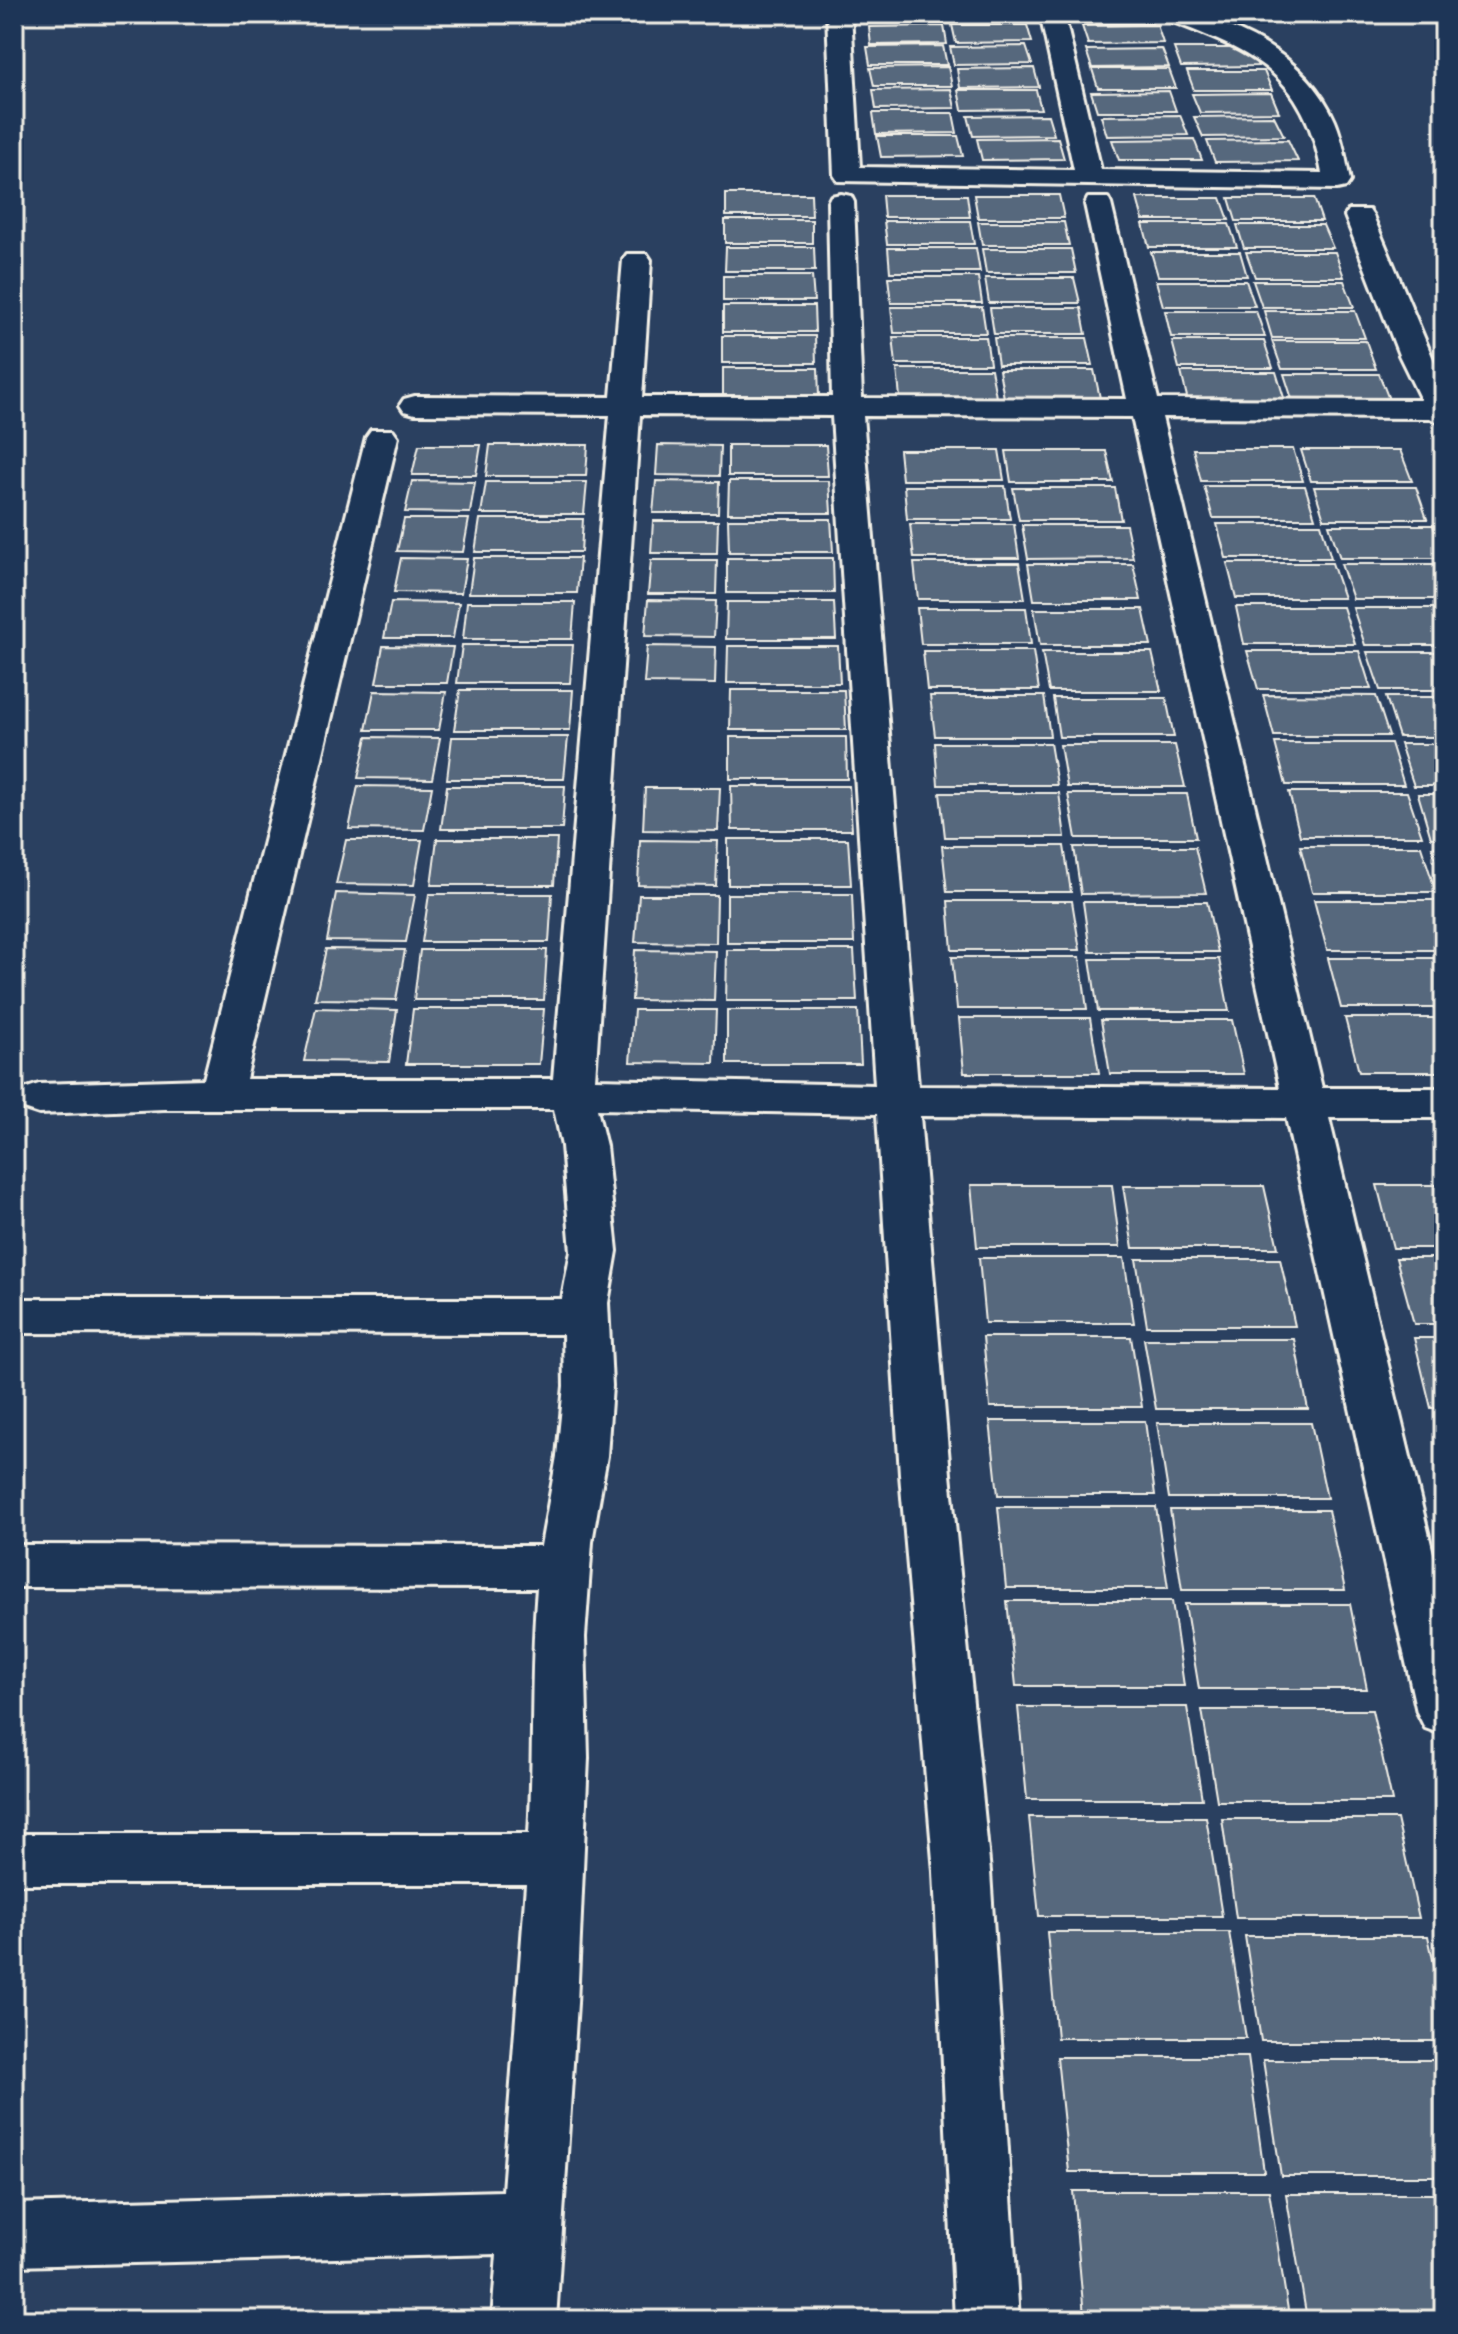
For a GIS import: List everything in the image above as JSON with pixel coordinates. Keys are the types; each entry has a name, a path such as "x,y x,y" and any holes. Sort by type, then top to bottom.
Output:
{"street":[{"path":"839,14 847,175 1094,190 1337,181 1322,118 1299,81 1245,42 1173,14"},
{"path":"1052,14 1444,1712"},
{"path":"841,202 847,407 896,1099 906,1173 925,1474 962,1872 987,2320"},
{"path":"415,405 1143,408 1443,413 1414,355 1359,216"},
{"path":"524,2320 548,2003 553,1859 561,1758 559,1637 565,1567 582,1456 588,1386 585,1317 594,1251 584,1146 573,1095 637,260"},
{"path":"221,1095 382,437"},
{"path":"39,1099 221,1095 573,1095 1444,1103"},
{"path":"14,1316 585,1317"},
{"path":"14,1566 565,1567"},
{"path":"14,1859 553,1859"},
{"path":"14,2235 531,2222"}],"building":[{"path":"867,14 941,14 943,22 868,23"},
{"path":"950,14 1024,14 1026,22 952,23"},
{"path":"1074,14 1148,14 1152,23 1077,24"},
{"path":"952,25 1027,25 1032,42 956,43"},
{"path":"1157,25 1163,43 1088,44 1082,26"},
{"path":"944,26 947,44 871,45 869,27"},
{"path":"943,46 947,65 870,65 867,47"},
{"path":"1026,46 1032,64 954,65 950,47"},
{"path":"1174,48 1250,48 1258,66 1181,67"},
{"path":"1162,49 1169,67 1092,68 1086,50"},
{"path":"948,67 952,86 874,86 870,68"},
{"path":"1034,68 1039,87 960,88 957,69"},
{"path":"1092,69 1169,69 1176,88 1098,88"},
{"path":"1187,71 1264,71 1272,90 1194,90"},
{"path":"951,89 955,108 876,109 873,90"},
{"path":"958,90 1036,90 1041,109 962,110"},
{"path":"1169,91 1176,111 1097,111 1091,92"},
{"path":"1271,93 1279,112 1200,113 1192,94"},
{"path":"873,113 953,113 957,133 876,134"},
{"path":"1048,115 1054,135 973,136 968,116"},
{"path":"1180,115 1188,135 1107,136 1101,116"},
{"path":"1274,116 1284,136 1203,137 1194,117"},
{"path":"877,136 958,136 963,156 881,157"},
{"path":"1058,138 1064,159 982,160 977,139"},
{"path":"1194,139 1202,160 1119,160 1112,140"},
{"path":"1288,140 1298,161 1215,162 1207,141"},
{"path":"726,194 811,194 812,216 726,216"},
{"path":"882,195 967,195 970,217 884,217"},
{"path":"974,195 1059,195 1064,218 978,218"},
{"path":"1137,198 1221,198 1229,220 1143,220"},
{"path":"1229,198 1314,198 1322,221 1236,221"},
{"path":"725,220 812,220 812,243 725,243"},
{"path":"884,221 970,221 974,244 887,244"},
{"path":"978,222 1064,222 1069,245 982,245"},
{"path":"1143,224 1229,224 1237,247 1149,247"},
{"path":"1237,225 1323,225 1333,248 1244,248"},
{"path":"726,247 814,247 815,271 725,271"},
{"path":"888,248 976,248 980,272 890,272"},
{"path":"982,249 1071,249 1076,273 986,273"},
{"path":"1151,252 1240,252 1247,276 1158,276"},
{"path":"1246,252 1335,252 1344,277 1255,277"},
{"path":"723,276 812,276 814,301 723,301"},
{"path":"888,277 978,277 982,303 891,303"},
{"path":"985,278 1074,278 1080,303 989,303"},
{"path":"1156,281 1246,281 1255,306 1163,306"},
{"path":"1253,281 1344,281 1354,307 1262,307"},
{"path":"723,306 814,306 815,332 723,332"},
{"path":"891,307 982,307 986,333 894,333"},
{"path":"990,308 1081,308 1086,334 994,334"},
{"path":"1165,311 1256,311 1265,337 1171,337"},
{"path":"1264,311 1355,311 1365,338 1272,338"},
{"path":"722,336 815,336 816,363 722,363"},
{"path":"893,337 986,337 990,364 896,364"},
{"path":"994,338 1087,338 1093,365 998,365"},
{"path":"1172,341 1264,341 1273,368 1179,368"},
{"path":"1272,341 1366,341 1376,369 1282,369"},
{"path":"723,368 818,368 819,396 723,396"},
{"path":"897,369 991,369 996,397 900,397"},
{"path":"999,370 1094,370 1100,398 1004,398"},
{"path":"1181,372 1276,372 1285,401 1188,401"},
{"path":"1284,374 1379,374 1390,402 1293,402"},
{"path":"419,445 481,445 476,475 412,475"},
{"path":"490,445 588,445 586,476 486,476"},
{"path":"658,445 720,446 719,476 656,475"},
{"path":"728,445 826,445 828,476 728,476"},
{"path":"1193,449 1293,449 1303,481 1201,481"},
{"path":"899,450 999,450 1004,480 902,480"},
{"path":"1301,450 1400,450 1412,481 1311,481"},
{"path":"1006,451 1106,451 1113,482 1011,482"},
{"path":"412,481 475,482 470,513 405,512"},
{"path":"656,481 719,482 718,513 653,513"},
{"path":"729,481 829,481 831,513 728,513"},
{"path":"486,482 587,482 584,514 481,514"},
{"path":"904,486 1005,486 1010,519 907,519"},
{"path":"1204,486 1305,486 1315,518 1213,518"},
{"path":"1314,487 1416,487 1427,519 1324,519"},
{"path":"1013,488 1115,488 1121,520 1019,520"},
{"path":"404,519 469,519 463,552 397,551"},
{"path":"480,519 583,519 581,552 475,552"},
{"path":"728,519 831,519 833,552 729,552"},
{"path":"653,521 718,521 717,553 651,553"},
{"path":"910,524 1014,524 1019,558 914,558"},
{"path":"1217,524 1321,524 1331,558 1226,558"},
{"path":"1022,525 1126,525 1133,558 1028,559"},
{"path":"1329,525 1433,525 1444,558 1340,558"},
{"path":"401,558 467,559 461,593 394,592"},
{"path":"474,558 580,558 577,593 469,593"},
{"path":"727,558 833,558 834,593 727,593"},
{"path":"651,560 717,560 716,594 648,594"},
{"path":"914,563 1019,563 1025,599 918,599"},
{"path":"1227,563 1332,563 1344,598 1236,598"},
{"path":"1028,564 1133,564 1141,600 1034,600"},
{"path":"1341,564 1444,564 1444,599 1353,599"},
{"path":"648,600 716,601 714,637 645,636"},
{"path":"391,602 459,603 453,638 384,638"},
{"path":"467,602 575,602 572,639 463,639"},
{"path":"727,602 834,602 836,639 726,639"},
{"path":"1236,607 1343,607 1355,644 1244,644"},
{"path":"917,608 1026,608 1031,644 921,644"},
{"path":"1353,608 1444,608 1444,645 1365,645"},
{"path":"1034,609 1143,609 1151,645 1040,645"},
{"path":"462,645 573,645 570,683 457,683"},
{"path":"383,646 453,647 447,683 376,683"},
{"path":"647,646 716,647 715,684 644,683"},
{"path":"728,646 838,646 840,683 727,683"},
{"path":"923,651 1033,651 1039,690 927,690"},
{"path":"1247,651 1359,651 1371,689 1258,689"},
{"path":"1042,652 1152,652 1161,691 1049,691"},
{"path":"1367,652 1444,652 1444,690 1380,690"},
{"path":"460,690 573,690 570,730 454,730"},
{"path":"731,690 844,690 846,730 730,730"},
{"path":"374,691 446,692 439,730 366,730"},
{"path":"1263,695 1376,696 1389,736 1274,736"},
{"path":"930,696 1044,696 1050,736 935,736"},
{"path":"1386,697 1444,697 1444,737 1399,737"},
{"path":"1053,698 1166,698 1174,737 1059,737"},
{"path":"367,737 440,738 432,779 358,778"},
{"path":"452,737 568,737 564,779 447,779"},
{"path":"730,737 846,737 847,779 730,779"},
{"path":"935,743 1050,743 1057,785 938,785"},
{"path":"1275,743 1391,743 1404,785 1286,785"},
{"path":"1400,744 1444,744 1444,786 1414,786"},
{"path":"1060,745 1175,745 1185,787 1067,787"},
{"path":"358,786 432,787 424,830 349,829"},
{"path":"447,786 565,786 562,829 441,829"},
{"path":"731,786 849,786 852,830 732,830"},
{"path":"645,788 720,788 718,831 643,830"},
{"path":"1289,792 1407,792 1422,836 1300,836"},
{"path":"940,793 1059,793 1065,837 945,837"},
{"path":"1068,794 1187,794 1196,838 1076,838"},
{"path":"1418,794 1444,794 1444,838 1431,838"},
{"path":"437,839 557,839 554,885 431,885"},
{"path":"728,839 848,839 851,885 728,885"},
{"path":"346,840 422,840 414,885 336,884"},
{"path":"640,840 718,841 716,886 638,885"},
{"path":"942,846 1064,846 1071,892 947,892"},
{"path":"1300,846 1421,846 1436,892 1312,892"},
{"path":"1074,847 1195,847 1206,893 1081,894"},
{"path":"1432,847 1444,847 1444,884"},
{"path":"336,893 415,895 406,942 327,941"},
{"path":"429,894 552,894 549,942 422,942"},
{"path":"727,894 852,894 854,943 727,943"},
{"path":"639,895 717,895 716,943 635,942"},
{"path":"1314,900 1439,900 1444,917 1444,950 1327,950"},
{"path":"948,901 1072,901 1080,950 952,950"},
{"path":"1083,902 1207,902 1218,952 1090,952"},
{"path":"326,949 405,950 396,1000 315,999"},
{"path":"420,950 547,950 544,1000 414,1000"},
{"path":"635,950 716,951 714,1001 632,1000"},
{"path":"727,950 854,950 857,1001 726,1001"},
{"path":"952,957 1080,957 1087,1009 957,1009"},
{"path":"1328,958 1444,958 1444,1008 1341,1008"},
{"path":"1090,959 1219,959 1229,1011 1098,1011"},
{"path":"316,1008 397,1010 389,1062 304,1061"},
{"path":"413,1009 544,1009 539,1064 406,1064"},
{"path":"634,1010 716,1010 714,1063 630,1062"},
{"path":"727,1010 858,1010 861,1064 727,1064"},
{"path":"959,1018 1090,1018 1099,1073 964,1073"},
{"path":"1345,1018 1444,1018 1444,1072 1359,1072"},
{"path":"1101,1020 1232,1020 1244,1074 1110,1074"},
{"path":"971,1185 1112,1185 1120,1247 977,1247"},
{"path":"1377,1185 1444,1185 1444,1248 1393,1248"},
{"path":"1123,1186 1264,1186 1278,1248 1133,1248"},
{"path":"979,1258 1124,1258 1134,1323 985,1323"},
{"path":"1396,1258 1444,1258 1444,1324 1414,1324"},
{"path":"1136,1259 1280,1259 1295,1326 1147,1326"},
{"path":"983,1337 1131,1337 1142,1407 990,1407"},
{"path":"1414,1338 1444,1338 1444,1408 1431,1408"},
{"path":"1144,1339 1294,1339 1308,1409 1156,1409"},
{"path":"990,1421 1145,1421 1155,1495 998,1495"},
{"path":"1435,1421 1444,1421 1444,1456"},
{"path":"1157,1423 1311,1423 1327,1498 1169,1498"},
{"path":"998,1507 1156,1507 1168,1588 1006,1588"},
{"path":"1170,1510 1328,1510 1345,1590 1182,1590"},
{"path":"1007,1601 1172,1601 1184,1686 1016,1686"},
{"path":"1185,1604 1350,1604 1367,1689 1199,1689"},
{"path":"1018,1707 1187,1707 1202,1799 1027,1799"},
{"path":"1202,1710 1372,1710 1392,1801 1217,1801"},
{"path":"1029,1817 1206,1817 1222,1916 1039,1916"},
{"path":"1222,1819 1397,1819 1419,1918 1236,1918"},
{"path":"1047,1932 1229,1932 1246,2038 1057,2038"},
{"path":"1245,1936 1428,1936 1444,2011 1444,2041 1261,2041"},
{"path":"1057,2057 1248,2057 1264,2172 1069,2172"},
{"path":"1263,2060 1444,2060 1444,2176 1281,2176"},
{"path":"1073,2191 1269,2191 1289,2316 1084,2316"},
{"path":"1286,2194 1444,2194 1444,2319 1307,2319"}]}
